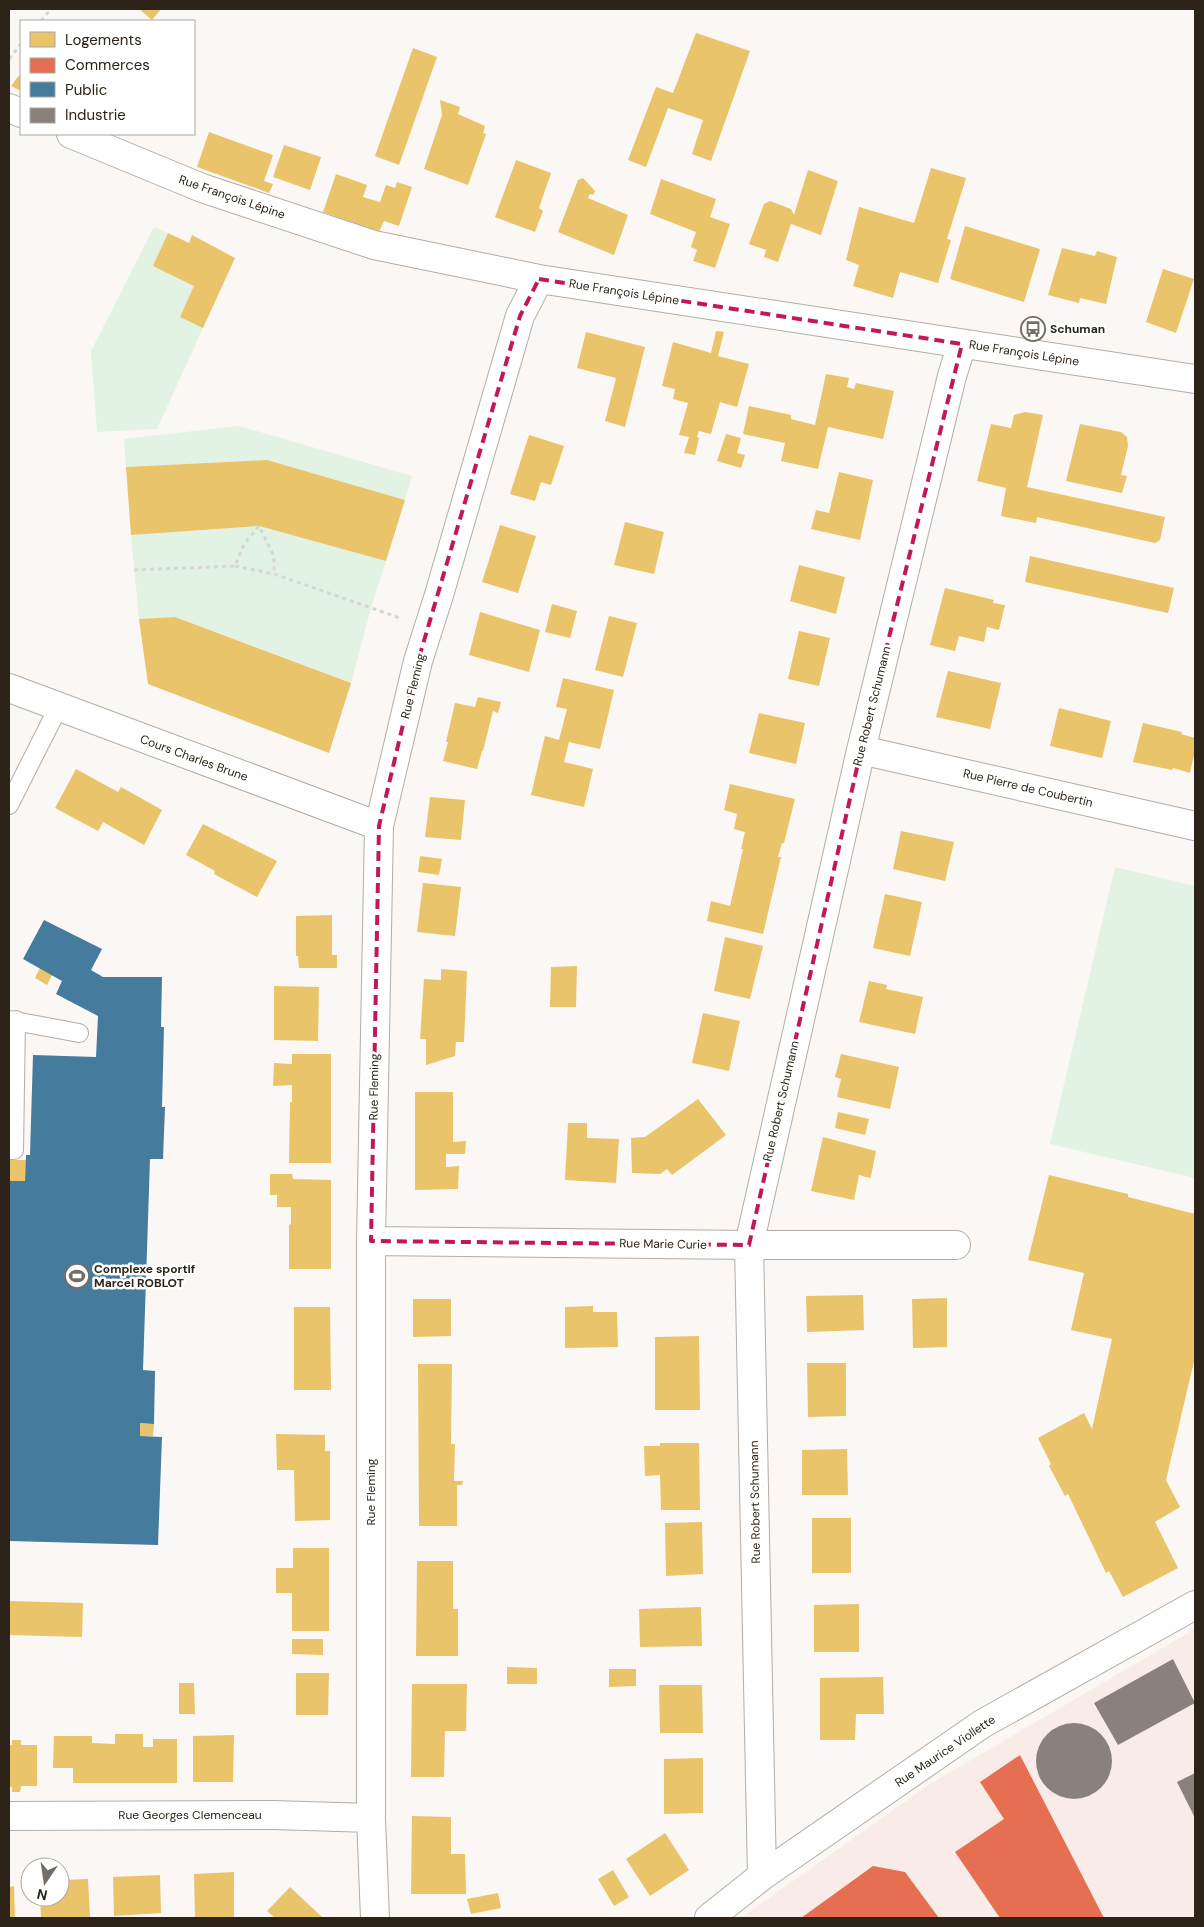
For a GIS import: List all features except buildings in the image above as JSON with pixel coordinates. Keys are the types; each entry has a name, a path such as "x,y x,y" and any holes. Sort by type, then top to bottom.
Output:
{"street":[{"name":"Rue François Lépine","path":"73,135 202,188 374,245 539,279 1195,380"},
{"name":"Rue Fleming","path":"375,1918 371,1818 371,1241 379,826 418,662 520,316 539,279"},
{"name":"Rue Robert Schumann","path":"762,1876 749,1245 861,750 952,376 962,344"},
{"name":"Cours Charles Brune","path":"9,688 58,708 379,826"},
{"name":"Rue Pierre de Coubertin","path":"861,750 1195,826"},
{"name":"Rue Marie Curie","path":"371,1241 956,1245"},
{"name":"Rue Maurice Viollette","path":"709,1918 762,1876 982,1724 1195,1605"},
{"name":"Rue Georges Clemenceau","path":"9,1816 273,1815 371,1818"}],"lane":[{"path":"9,805 58,708"},
{"path":"9,1150 14,1150 12,1020 79,1033"}],"path":[{"path":"42,20 51,9"},
{"path":"9,59 20,45"},
{"path":"236,566 244,544 259,526 274,556 274,574"},
{"path":"134,570 236,566 274,574 428,628"}],"highlighted area":[{"path":"539,279 962,344 861,750 749,1245 371,1241 379,826 418,661 520,316"}],"shaded area":[{"path":"1195,1629 1195,1918 741,1918 930,1784"}],"green space":[{"path":"154,227 168,233 194,286 203,328 157,429 97,432 91,351"},
{"path":"239,426 412,476 405,500 267,460 126,467 124,439"},
{"path":"259,526 386,561 351,683 175,617 139,619 131,535"},
{"path":"1115,867 1195,886 1195,1178 1050,1144"}],"place":[{"name":"Schuman","path":"1033,329"},
{"name":"Complexe sportif Marcel ROBLOT","path":"77,1276"}]}
